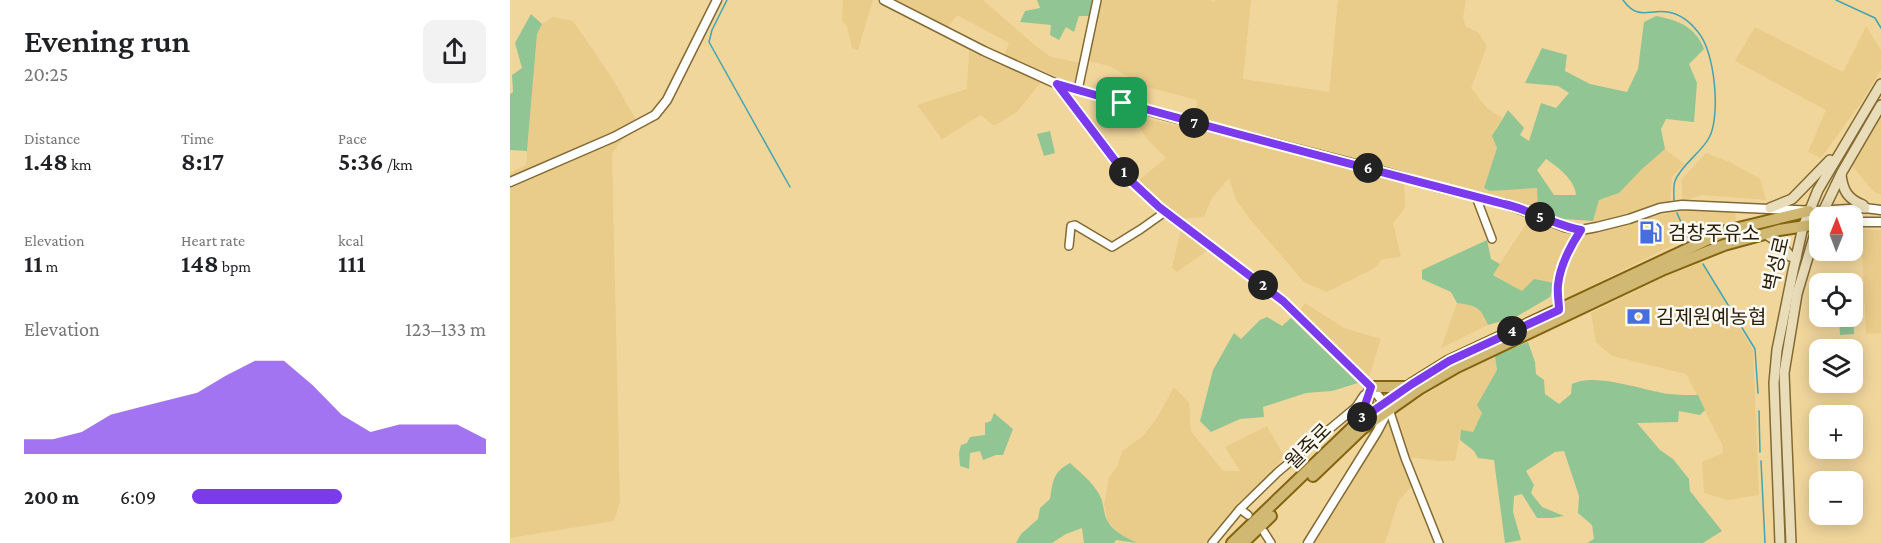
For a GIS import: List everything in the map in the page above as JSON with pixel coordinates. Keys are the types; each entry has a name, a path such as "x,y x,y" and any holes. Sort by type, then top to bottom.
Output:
{"main road":[{"name":"벽성로","path":"1811,207 1840,150 1881,84"},
{"name":"벽성로","path":"1826,207 1841,175 1881,105"},
{"path":"1770,208 1792,199 1840,150"},
{"path":"1841,175 1845,193 1865,208"},
{"name":"벽성로","path":"1780,543 1774,383 1777,350 1796,258 1809,211"},
{"name":"월죽로","path":"1243,543 1408,387 1449,361 1726,231 1809,211"},
{"name":"월죽로","path":"1232,543 1360,420 1457,367 1664,269 1725,245 1809,223"},
{"path":"1766,234 1778,242 1790,256 1796,258"},
{"name":"벽성로","path":"1791,543 1784,373 1797,294 1809,251"},
{"path":"1360,420 1369,385 1408,387"}],"street":[{"path":"510,182 614,137 655,115 667,100 717,0"},
{"path":"884,0 984,51 1057,84 1167,116 1520,208 1564,227 1581,230 1620,222 1669,206 1809,211"},
{"path":"1078,90 1097,0"},
{"path":"1057,84 1129,179 1165,212 1283,301 1369,385 1387,406 1439,543"},
{"path":"1476,197 1492,239"},
{"name":"월죽로","path":"1865,208 1881,210"},
{"path":"1069,246 1071,226 1075,225 1112,247 1165,212"},
{"path":"1863,222 1881,222"},
{"path":"1559,310 1558,285 1561,272 1572,243 1581,230"},
{"path":"1212,543 1240,509 1278,472 1356,407 1364,398 1369,385"},
{"path":"1308,543 1377,432 1387,406"},
{"path":"1240,509 1248,515"},
{"path":"1264,532 1271,543"}],"shaded area":[{"path":"843,0 873,0 858,50 852,48 847,26 842,21"},
{"path":"891,0 983,0 1051,57 1081,63 1075,84 1004,55 1009,43 957,15 948,27"},
{"path":"1101,0 1210,0 1214,2 1215,0 1251,0 1243,79 1329,92 1338,0 1466,0 1463,18 1466,27 1478,32 1487,46 1471,88 1487,108 1502,118 1496,128 1497,148 1484,188 1538,188 1538,212 1195,118 1197,100 1147,87 1109,66 1088,61"},
{"path":"553,17 573,21 612,78 636,120 612,154 620,502 614,521 510,538 510,173 526,165 537,34 542,24"},
{"path":"1866,26 1881,50 1881,70 1861,103 1821,158 1808,152 1826,110 1735,61 1755,27 1843,72"},
{"path":"969,51 1041,82 1017,112 994,126 981,115 942,139 917,105 967,89"},
{"path":"1132,116 1211,133 1404,182 1405,208 1393,223 1401,257 1382,259 1375,268 1327,292 1304,282 1236,200 1229,178 1212,198 1204,217 1180,219 1139,180 1166,158 1147,139"},
{"path":"1881,116 1881,195 1874,192 1851,165"},
{"path":"1665,149 1684,164 1672,177 1670,202 1597,223 1593,221 1599,200 1619,193"},
{"path":"1706,153 1730,162 1760,179 1766,200 1702,195 1683,201 1681,180"},
{"path":"1688,209 1735,211 1736,220 1679,242 1561,301 1560,288 1554,283 1522,291 1493,274 1530,218 1583,232"},
{"path":"1181,229 1211,248 1177,272 1172,268"},
{"path":"1863,229 1881,230 1881,333 1866,334"},
{"path":"1699,259 1753,350 1759,495 1728,500 1704,493 1702,462 1723,453 1723,446 1686,374 1612,356 1596,342 1591,313"},
{"path":"1305,303 1344,328 1381,339 1368,380 1299,312"},
{"path":"1457,303 1473,306 1482,311 1488,325 1441,348"},
{"path":"1495,356 1497,370 1477,405 1482,413 1473,432 1461,431 1455,461 1409,457 1397,426 1395,413 1469,368"},
{"path":"1174,387 1189,402 1191,431 1223,471 1240,471 1225,447 1267,426 1283,454 1277,469 1209,543 1137,543 1122,535 1108,522 1104,505 1109,477 1117,467 1122,451 1142,437 1157,418"},
{"path":"1388,423 1413,484 1398,502 1385,543 1309,543 1345,489 1348,488"}],"green space":[{"path":"1037,0 1092,0 1090,16 1079,16 1074,32 1066,27 1059,40 1050,35 1051,25 1020,22 1025,11 1040,8"},
{"path":"531,14 542,24 537,34 527,151 510,150 512,75 522,68 515,43"},
{"path":"1656,16 1672,20 1691,30 1701,41 1704,49 1689,64 1697,83 1694,122 1666,119 1661,129 1665,149 1619,193 1599,200 1593,221 1564,219 1538,212 1537,188 1490,191 1484,188 1497,148 1492,136 1508,110 1524,128 1520,135 1529,141 1541,103 1556,108 1569,93 1558,86 1525,83 1542,48 1567,55 1565,71 1590,84 1627,92 1638,69 1644,22","holes":["1546,159 1569,179 1576,195 1554,195 1537,170"]},
{"path":"1050,131 1055,153 1044,156 1037,134"},
{"path":"1487,240 1491,259 1500,264 1493,275 1522,291 1534,279 1554,283 1550,297 1516,317 1488,325 1480,310 1457,303 1451,292 1422,279 1422,270"},
{"path":"1267,317 1282,326 1291,318 1358,383 1332,391 1306,393 1263,407 1264,417 1240,419 1211,432 1200,421 1213,370 1234,333 1241,339 1260,320"},
{"path":"1840,327 1854,327 1854,334 1840,335"},
{"path":"1528,342 1535,362 1536,374 1544,380 1545,394 1559,404 1571,394 1572,384 1593,380 1620,383 1669,394 1698,395 1705,410 1700,415 1679,411 1678,422 1637,423 1660,450 1673,459 1689,479 1690,491 1722,531 1703,543 1587,543 1594,539 1592,525 1578,513 1579,496 1564,451 1555,452 1526,471 1534,485 1531,493 1542,507 1564,516 1537,518 1522,494 1514,496 1513,512 1521,540 1505,543 1494,460 1478,458 1474,451 1460,440 1461,430 1473,432 1482,413 1477,405 1497,370 1495,356"},
{"path":"994,413 1013,429 1003,455 983,460 980,451 970,453 969,469 960,466 961,445 967,443 970,437 985,435 985,423 991,421"},
{"path":"1070,463 1099,494 1112,528 1137,543 1116,540 1114,543 1084,543 1082,528 1052,543 1016,543 1021,534 1038,519 1040,508 1050,499 1057,474"}],"waterway":[{"path":"727,0 712,30 709,42 790,187"},
{"path":"1623,0 1639,12 1661,11 1681,17 1698,32 1709,53 1715,100 1713,128 1705,144 1678,175 1674,186 1674,200"},
{"path":"1836,0 1875,18 1881,28"},
{"path":"1677,213 1688,238"},
{"path":"1703,264 1755,349 1758,393"},
{"path":"1759,411 1760,452"},
{"path":"1761,461 1765,543"}],"place":[{"name":"검창주유소","path":"1650,233"},
{"name":"김제원예농협","path":"1638,317"}],"route":[{"path":"1057,84 1122,103 1371,168 1440,189 1506,204 1564,227 1581,230 1572,243 1561,272 1558,285 1559,310 1449,361 1360,420 1371,387 1283,301 1159,207 1129,179 1057,84"}]}
